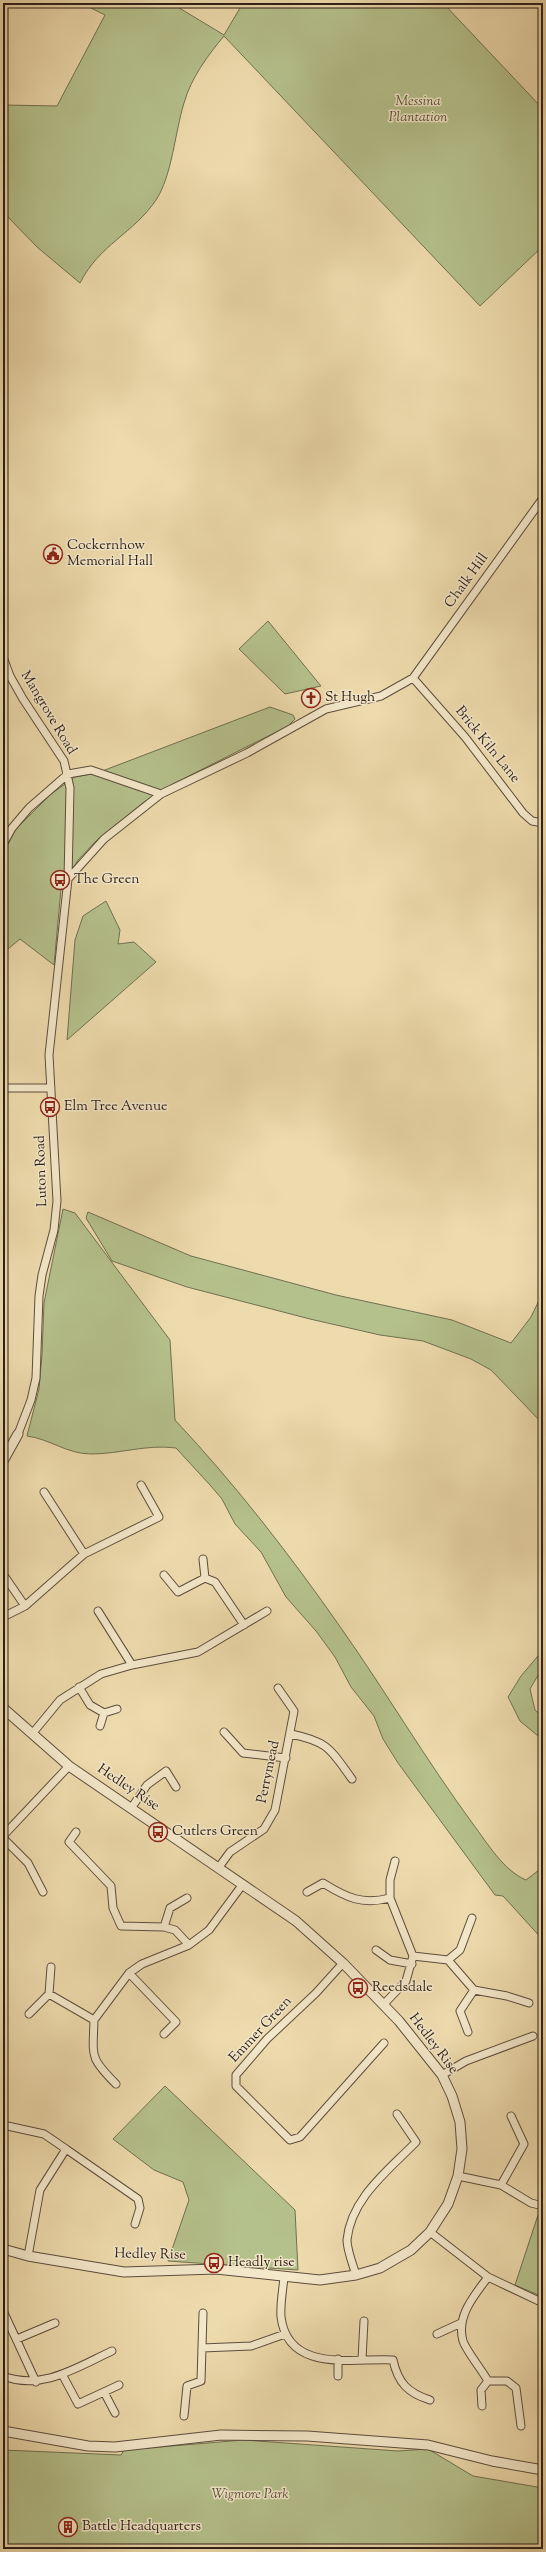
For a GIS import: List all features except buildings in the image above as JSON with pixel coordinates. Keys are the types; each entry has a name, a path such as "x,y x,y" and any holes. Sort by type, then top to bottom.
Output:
{"street":[{"name":"Chalk Hill","path":"413,678 543,498"},
{"name":"Mangrove Road","path":"3,656 10,676 64,761 68,774 70,788 68,879"},
{"path":"68,879 104,839 161,794 248,753 326,709 381,696 413,678"},
{"name":"Brick Kiln Lane","path":"413,678 465,737 523,813 532,820 543,824"},
{"path":"3,844 12,828 29,808 68,774 91,770 161,794"},
{"name":"Luton Road","path":"18,1434 31,1400 36,1378 39,1296 42,1275 54,1230 57,1201 49,1055 68,879"},
{"path":"3,1088 51,1088"},
{"path":"3,1462 18,1434"},
{"path":"3,1617 25,1606 84,1554 159,1517 141,1485"},
{"path":"44,1492 84,1554"},
{"path":"203,1559 205,1578"},
{"path":"3,1574 25,1606"},
{"path":"164,1575 178,1592 205,1578 215,1582 244,1625"},
{"path":"32,1734 60,1700 101,1674 132,1665 198,1652 267,1611"},
{"path":"98,1612 132,1665"},
{"path":"79,1687 90,1705 104,1713 117,1709"},
{"name":"Perrymead","path":"219,1867 230,1852 264,1829 275,1810 291,1734 294,1711 278,1688"},
{"name":"Hedley Rise","path":"3,1708 69,1766 132,1807 296,1921 343,1963 383,2005 442,2075 452,2096 460,2122 462,2149 458,2176 448,2204 430,2232 411,2250 380,2268 356,2275 320,2280 216,2269 124,2272 28,2256 3,2249"},
{"path":"100,1726 104,1713"},
{"path":"224,1732 243,1753 286,1758"},
{"path":"291,1734 316,1739 331,1751 352,1779"},
{"path":"43,1892 28,1863 3,1837 69,1766"},
{"path":"132,1807 147,1784 166,1771 176,1787"},
{"path":"76,1832 69,1842 111,1886 114,1908 121,1926 164,1927 175,1930 189,1944"},
{"path":"383,2005 406,1981 413,1956 404,1927 390,1898 390,1880 395,1861"},
{"path":"307,1892 323,1883 344,1896 372,1902 390,1898"},
{"path":"116,2084 99,2067 93,2057 94,2020 129,1973 142,1964 189,1944 209,1930 244,1884"},
{"path":"164,1927 170,1908 188,1898"},
{"path":"448,1960 460,1950 472,1918"},
{"path":"376,1950 390,1960 412,1964"},
{"path":"413,1956 448,1960 474,1990 506,1996 529,2003"},
{"name":"Emmer Green","path":"343,1963 316,1993 267,2039 236,2075 236,2086 290,2140 300,2137 384,2043"},
{"path":"29,2014 49,1994 51,1967"},
{"path":"129,1973 176,2022 164,2034"},
{"path":"468,2032 460,2011 474,1990"},
{"path":"49,1994 94,2020"},
{"path":"442,2075 466,2061 533,2036"},
{"path":"356,2275 347,2241 354,2212 370,2189 416,2142 397,2114"},
{"path":"501,2185 524,2144 511,2116"},
{"path":"3,2125 44,2134 138,2199 140,2208 135,2224"},
{"path":"28,2256 40,2190 66,2149"},
{"path":"458,2176 501,2185 531,2203 543,2206"},
{"path":"430,2232 488,2277 543,2303"},
{"path":"284,2276 281,2315 285,2334 293,2345 304,2354 321,2359 393,2360 396,2374 412,2394 430,2400"},
{"path":"488,2277 466,2308 461,2323 463,2342 488,2381"},
{"path":"4,2312 36,2382"},
{"path":"184,2416 187,2386 201,2381 203,2313"},
{"path":"362,2359 364,2321"},
{"path":"17,2339 55,2323"},
{"path":"437,2334 461,2323"},
{"path":"202,2348 251,2346 285,2334"},
{"path":"3,2376 18,2382 36,2382 62,2374 112,2351"},
{"path":"338,2359 338,2376"},
{"path":"62,2374 78,2404 119,2385"},
{"path":"482,2406 481,2390 488,2381"},
{"path":"488,2381 506,2381 516,2388 520,2426"},
{"path":"104,2392 114,2413"},
{"path":"3,2431 88,2446 115,2447 221,2435 307,2436 428,2445 492,2461 543,2470"}],"green space":[{"name":"Messina Plantation","path":"81,3 171,3 224,35 243,3 443,3 543,109 543,246 480,306 224,36 201,67 187,94 170,166 166,179 156,200 138,222 97,259 80,283 37,247 7,216 3,214 3,105 57,106 105,15"},
{"path":"268,621 321,686 285,694 239,649"},
{"path":"270,707 293,715 295,719 288,726 171,785 144,802 96,841 78,860 61,889 54,965 20,939 3,953 3,854 16,829 51,794 75,777 97,773"},
{"path":"106,901 120,930 118,944 134,942 156,962 67,1040 75,940 83,916"},
{"path":"63,1209 75,1213 170,1340 175,1420 241,1495 322,1601 358,1652 422,1751 496,1856 510,1870 526,1880 543,1867 543,1887 540,1891 543,1896 543,1940 503,1896 495,1895 398,1763 383,1739 374,1716 351,1687 335,1657 316,1631 286,1597 261,1552 235,1524 222,1499 176,1448 155,1447 91,1454 74,1452 43,1440 27,1436 39,1389 44,1303"},
{"path":"88,1212 191,1256 336,1295 452,1320 511,1343 531,1317 543,1292 543,1424 491,1370 471,1359 423,1341 380,1335 310,1319 187,1287 112,1261 86,1218"},
{"path":"543,1650 543,1667 530,1689 535,1710 543,1717 543,1740 520,1721 508,1697 521,1676"},
{"path":"165,2086 295,2210 298,2270 168,2261 189,2200 183,2182 154,2170 113,2139"},
{"path":"543,2214 543,2297 515,2285 538,2215"},
{"name":"Wigmore Park","path":"243,2440 398,2451 428,2449 473,2476 543,2488 543,2549 3,2549 3,2450 121,2455 124,2450"}],"place":[{"name":"Cockernhow Memorial Hall","path":"53,554"},
{"name":"St Hugh","path":"311,698"},
{"name":"The Green","path":"60,880"},
{"name":"Elm Tree Avenue","path":"50,1107"},
{"name":"Cutlers Green","path":"158,1832"},
{"name":"Reedsdale","path":"358,1988"},
{"name":"Headly rise","path":"214,2263"},
{"name":"Battle Headquarters","path":"68,2527"}]}
